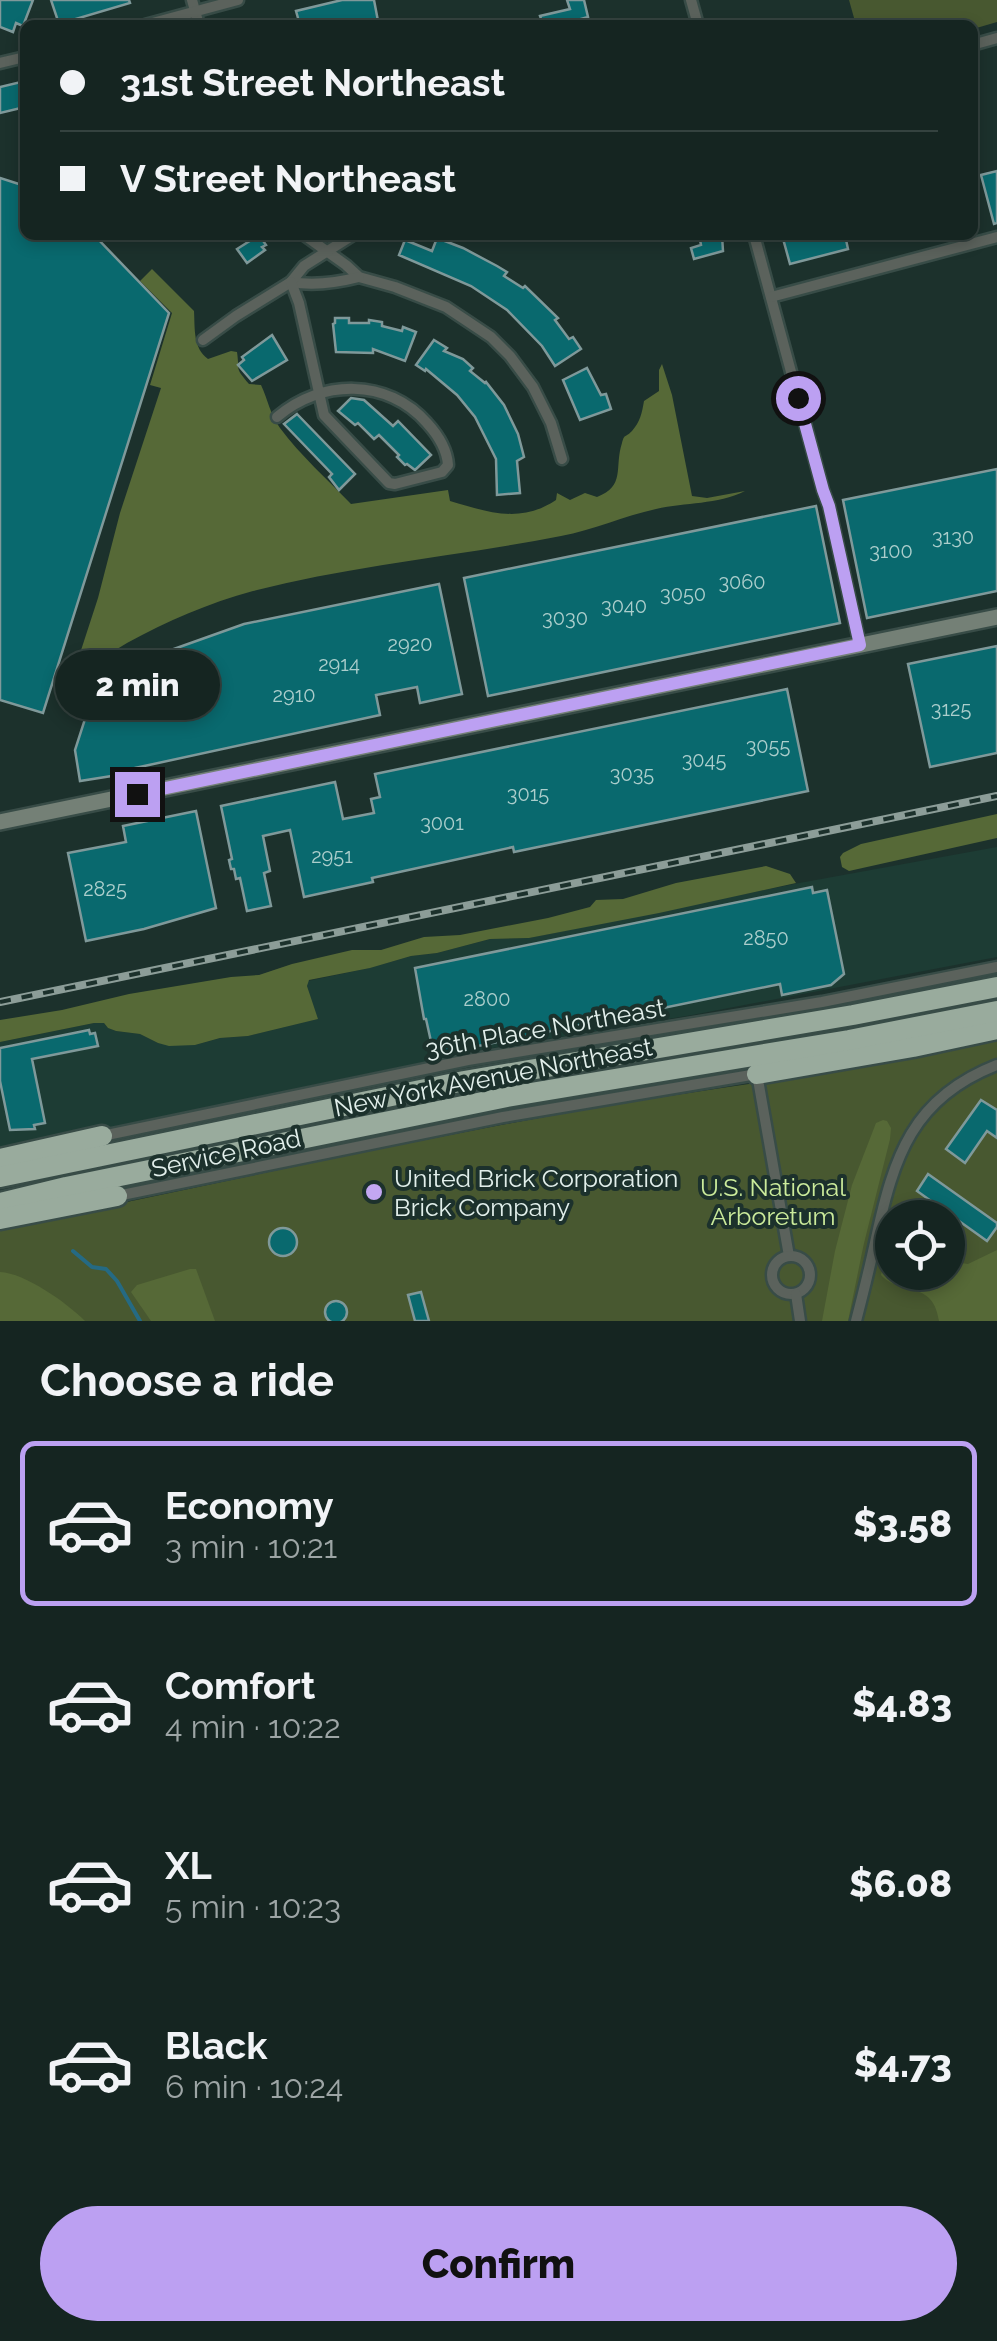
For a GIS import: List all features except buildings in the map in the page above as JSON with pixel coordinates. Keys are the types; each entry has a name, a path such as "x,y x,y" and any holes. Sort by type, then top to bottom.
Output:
{"highway":[{"name":"New York Avenue Northeast","path":"3,1172 501,1074 997,987"},
{"name":"New York Avenue Northeast","path":"0,1203 507,1097 832,1043 997,1010"},
{"path":"757,1074 997,1030"},
{"path":"3,1172 102,1136"},
{"path":"0,1218 117,1196"}],"street":[{"path":"158,20 194,6 238,0"},
{"path":"771,297 997,237"},
{"path":"311,240 358,277 430,300 460,314 491,337 533,386 562,459"},
{"path":"203,340 292,282 304,266 345,240"},
{"path":"755,240 829,506 860,645"},
{"path":"292,282 338,283 358,277"},
{"path":"277,417 293,404 321,392 372,390 392,396 423,418 436,433 449,460 442,472 389,483 324,415 321,392 292,282"},
{"path":"0,822 997,616"},
{"name":"36th Place Northeast","path":"102,1136 505,1053 822,1002 997,967"},
{"path":"856,1321 889,1183 906,1140 924,1114 948,1091 997,1065"},
{"path":"757,1074 789,1256"},
{"name":"Service Road","path":"117,1196 502,1117 757,1074"},
{"path":"789,1256 802,1259 810,1275 806,1287 790,1295 778,1290 772,1279 778,1261 789,1256"},
{"path":"796,1294 800,1321"}],"shaded area":[{"path":"997,847 997,957 487,1049 0,1150 0,1042 94,1023 140,1034 158,1043 195,1045 248,1036 317,1019 308,981 490,939 529,938"}],"green space":[{"path":"849,0 997,0 997,22 978,28 978,20 855,20"},
{"path":"152,269 194,311 196,338 203,355 208,359 237,352 239,371 249,384 261,385 280,428 351,504 448,490 450,501 517,514 543,507 556,500 557,493 570,500 585,493 597,497 606,493 616,481 624,438 637,424 644,401 659,391 662,364 692,496 707,498 745,491 724,499 644,512 561,536 329,574 253,591 157,627 71,681 161,388 150,385 172,313 140,281"},
{"path":"997,814 997,838 849,871 842,867 843,853 861,844"},
{"path":"766,866 790,874 796,883 529,938 490,939 309,980 307,986 318,1019 248,1036 169,1046 94,1023 0,1042 0,1020 129,994 259,975 352,950 381,950 424,937 460,935 548,918 590,907 596,900 623,899 676,883"},
{"name":"U.S. National Arboretum","path":"997,1039 997,1321 0,1321 0,1228 519,1122 846,1069"},
{"path":"883,1120 891,1128 890,1139 848,1321 822,1321 852,1185 876,1123"},
{"path":"997,1250 997,1321 939,1321 936,1308 923,1294 910,1290 965,1290 965,1264"},
{"path":"196,1269 215,1321 151,1321 131,1292 137,1285"},
{"path":"0,1272 33,1283 85,1321 0,1321"}],"waterway":[{"path":"73,1251 92,1267 106,1269 140,1321"}],"railway":[{"path":"0,1002 997,796"}],"place":[{"name":"United Brick Corporation Brick Company","path":"374,1192"}],"route":[{"path":"137,794 860,645 829,506 798,398"}]}
